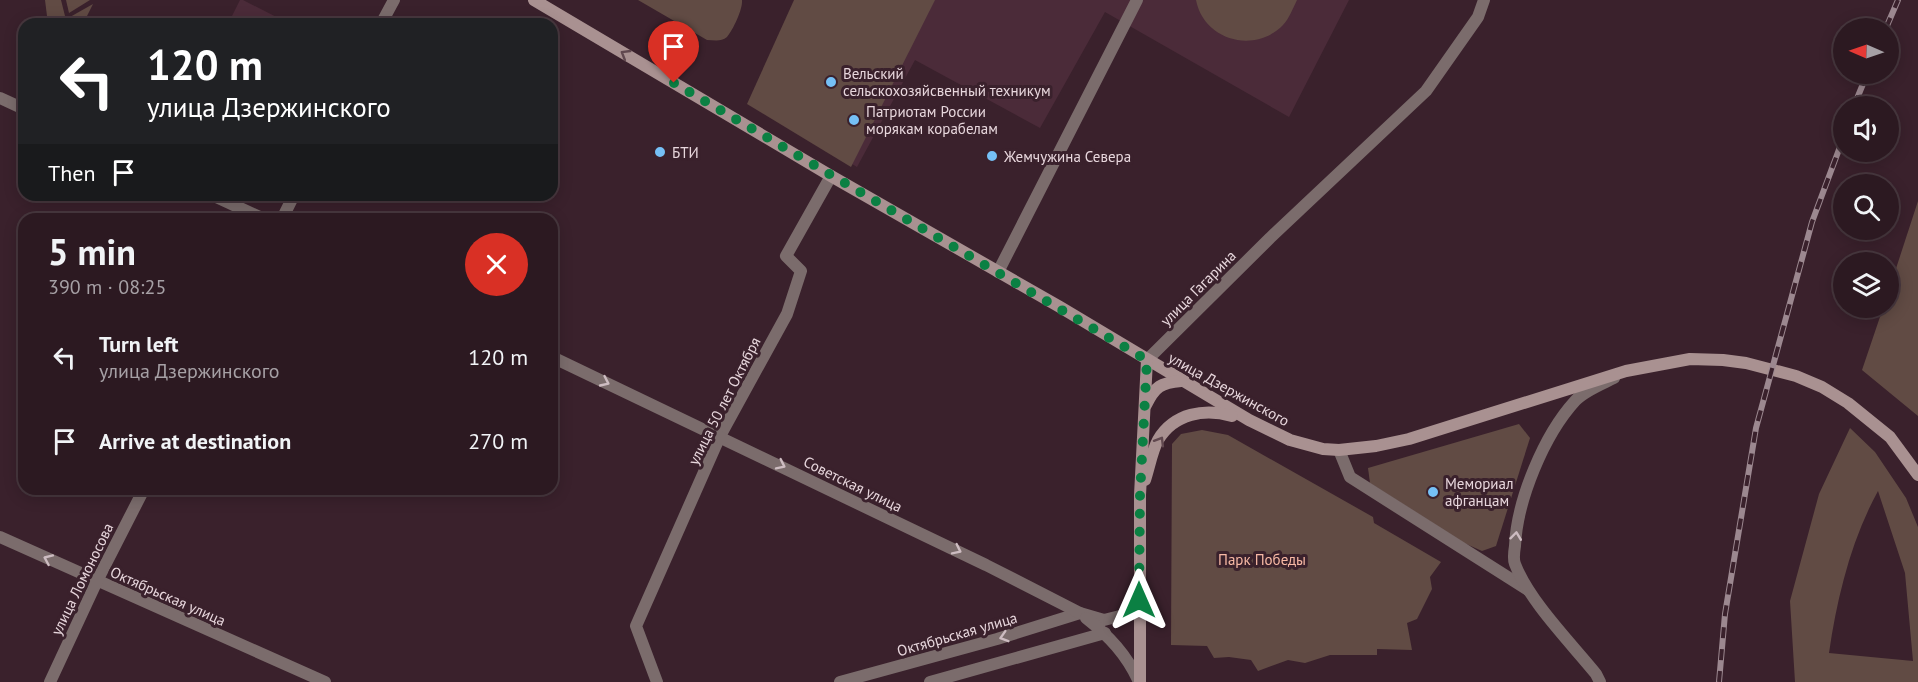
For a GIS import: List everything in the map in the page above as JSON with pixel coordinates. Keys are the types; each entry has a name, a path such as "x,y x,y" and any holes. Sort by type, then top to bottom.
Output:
{"main road":[{"name":"улица Дзержинского","path":"534,0 1181,381 1290,441 1323,449 1339,450 1376,446 1409,439 1626,371 1690,360 1723,360 1746,363 1796,376 1822,387 1848,403 1890,437 1918,476"},
{"path":"1140,682 1140,495 1147,360"},
{"path":"1144,409 1152,391 1167,383 1181,381"},
{"path":"1140,495 1158,440 1175,422 1195,413 1217,411 1249,420"}],"street":[{"path":"384,18 394,0"},
{"path":"998,272 1137,0"},
{"name":"улица Гагарина","path":"1147,360 1270,238 1426,91 1478,17 1484,0"},
{"path":"0,98 18,106"},
{"name":"улица 50 лет Октября","path":"657,682 636,626 720,436 787,314 801,271 786,256 831,176"},
{"path":"225,201 251,213"},
{"name":"Советская улица","path":"558,360 975,559 1080,613 1104,620 1124,615 1139,600"},
{"path":"1600,682 1529,591 1514,562 1515,533 1541,454 1558,423 1576,398 1626,371"},
{"path":"1339,450 1350,477 1529,591"},
{"name":"улица Ломоносова","path":"50,682 97,581 141,495"},
{"name":"Октябрьская улица","path":"0,537 325,682"},
{"path":"1080,613 1105,633 1131,664 1140,682"},
{"name":"Октябрьская улица","path":"840,682 997,639 1080,613"},
{"path":"930,682 1105,633"}],"shaded area":[{"path":"240,0 243,0 278,18 231,18"},
{"name":"Вельский сельскохозяйсвенный техникум","path":"797,0 1349,0 1289,117 1105,12 1040,128 915,60 857,167 750,103"}],"green space":[{"path":"45,0 61,0 65,16 63,18 47,18"},
{"path":"66,0 90,0 69,13"},
{"path":"638,0 742,0 742,4 727,37 722,40 707,40"},
{"path":"794,0 935,0 851,167 747,104"},
{"path":"1196,0 1297,0 1289,17 1272,34 1245,41 1220,34 1209,25 1201,14"},
{"path":"93,4 86,18 70,17"},
{"path":"1918,201 1918,416 1862,370 1880,318 1899,318 1899,259"},
{"path":"1519,424 1530,438 1496,546 1482,551 1464,543 1370,483 1368,468"},
{"path":"1850,428 1875,452 1906,498 1918,527 1918,682 1795,682 1790,601 1819,494","holes":["1878,491 1905,573 1913,661 1829,653 1846,570 1860,529"]},
{"name":"Парк Победы","path":"1202,430 1228,435 1373,517 1374,523 1441,562 1430,577 1432,589 1417,619 1407,623 1412,650 1377,649 1377,655 1330,655 1305,663 1288,660 1258,671 1251,660 1229,657 1214,658 1207,646 1171,645 1172,444 1181,434"}],"railway":[{"path":"1890,18 1898,0"},
{"path":"1858,96 1863,84"},
{"path":"1719,682 1725,614 1756,428 1812,222 1834,162"}],"place":[{"name":"Вельский сельскохозяйсвенный техникум","path":"831,82"},
{"name":"Патриотам России морякам корабелам","path":"854,120"},
{"name":"БТИ","path":"660,152"},
{"name":"Жемчужина Севера","path":"992,156"},
{"name":"Мемориал афганцам","path":"1433,492"}],"route":[{"path":"674,83 1147,360 1140,495 1139,600"}]}
